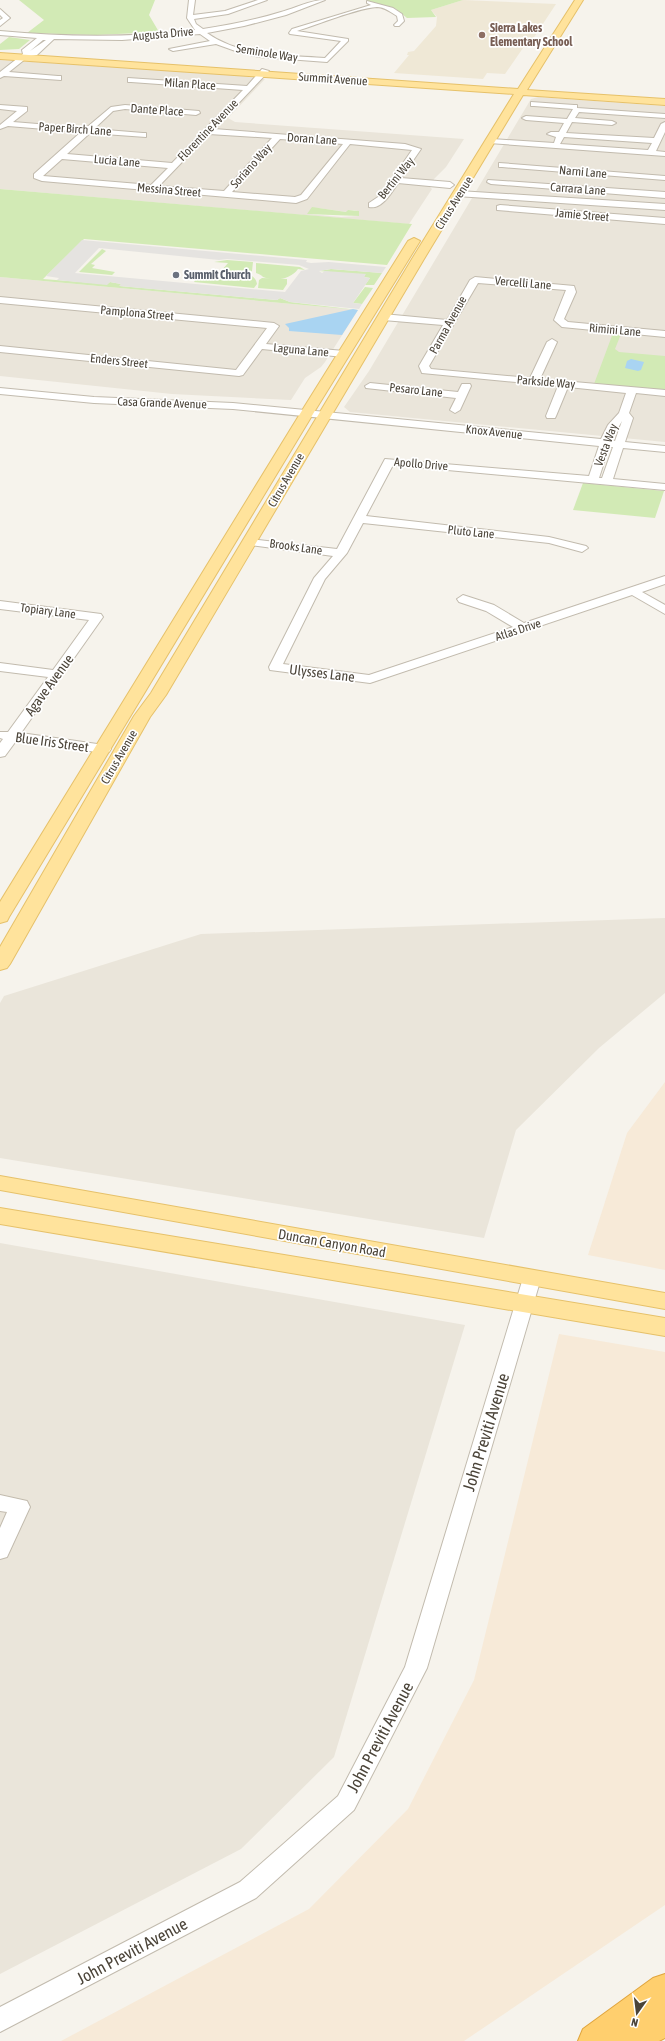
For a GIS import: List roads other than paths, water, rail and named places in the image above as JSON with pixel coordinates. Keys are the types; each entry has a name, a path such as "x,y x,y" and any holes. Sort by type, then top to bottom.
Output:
{"highway":[{"path":"595,2041 665,1990"},
{"path":"628,2041 665,2018"}],"main road":[{"name":"Citrus Avenue","path":"502,101 515,89 579,0"},
{"name":"Summit Avenue","path":"0,52 25,56"},
{"name":"Summit Avenue","path":"0,56 25,56 665,99"},
{"name":"Citrus Avenue","path":"0,964 142,716 158,695 324,416 492,141 515,89"},
{"name":"Summit Avenue","path":"515,89 628,106 665,102"},
{"name":"Citrus Avenue","path":"441,198 452,181"},
{"name":"Citrus Avenue","path":"0,917 420,231"},
{"name":"Duncan Canyon Road","path":"0,1183 665,1301"},
{"name":"Duncan Canyon Road","path":"0,1216 665,1327"}],"street":[{"path":"192,0 190,17 226,13 264,0"},
{"name":"Augusta Drive","path":"0,33 48,37 96,38 155,36 200,31 272,18 322,0"},
{"path":"362,1 391,9 400,15 401,21 397,25"},
{"name":"Seminole Way","path":"190,17 193,26 216,42 243,51 263,55 327,60 346,40 292,33 294,30 356,10 379,5"},
{"path":"0,11 7,18 0,24"},
{"path":"1,75 25,56 34,53 51,39 48,37"},
{"path":"94,46 96,38"},
{"path":"173,49 216,42"},
{"name":"Florentine Avenue","path":"152,189 264,72"},
{"path":"1,75 58,78"},
{"name":"Milan Place","path":"131,80 248,88"},
{"path":"534,104 628,106 665,116"},
{"path":"555,145 577,106"},
{"path":"0,107 24,109 0,129"},
{"name":"Dante Place","path":"89,130 111,109 118,108 196,113"},
{"path":"526,118 612,123"},
{"name":"Paper Birch Lane","path":"7,124 143,135"},
{"path":"652,152 664,126"},
{"path":"60,156 89,130"},
{"name":"Doran Lane","path":"207,131 405,146 417,149"},
{"path":"539,133 657,141"},
{"name":"Soriano Way","path":"225,195 278,137"},
{"path":"492,141 665,154"},
{"name":"Messina Street","path":"60,156 37,176 42,179 296,200 304,197 348,142"},
{"name":"Bertini Way","path":"372,205 384,197 417,149"},
{"name":"Lucia Lane","path":"60,156 174,166"},
{"name":"Narni Lane","path":"502,165 665,178"},
{"path":"537,198 553,169"},
{"path":"628,204 642,176"},
{"path":"397,180 452,181"},
{"name":"Carrara Lane","path":"491,182 665,195"},
{"path":"460,193 665,207"},
{"path":"647,220 652,206"},
{"name":"Jamie Street","path":"500,208 665,221"},
{"name":"Vercelli Lane","path":"475,280 571,288 571,292 559,320 565,325"},
{"name":"Parma Avenue","path":"426,371 424,366 475,280"},
{"name":"Pamplona Street","path":"0,300 274,326 258,346"},
{"path":"385,315 450,321"},
{"name":"Rimini Lane","path":"565,325 665,334"},
{"path":"534,381 552,342"},
{"name":"Laguna Lane","path":"258,346 344,354"},
{"name":"Enders Street","path":"0,350 239,373 258,346"},
{"name":"Parkside Way","path":"426,371 665,393"},
{"path":"455,410 471,375"},
{"path":"551,416 564,384"},
{"name":"Pesaro Lane","path":"370,386 461,395"},
{"name":"Vesta Way","path":"593,480 610,430 618,417 624,414 632,390"},
{"name":"Casa Grande Avenue","path":"0,391 94,400 209,404 324,416"},
{"name":"Vesta Way","path":"606,482 628,418 624,414"},
{"name":"Knox Avenue","path":"324,416 665,449"},
{"name":"Apollo Drive","path":"275,667 320,578 339,556 360,519 389,461 665,487"},
{"path":"600,461 613,463"},
{"name":"Pluto Lane","path":"360,519 549,540 582,548"},
{"name":"Brooks Lane","path":"248,546 339,556"},
{"name":"Atlas Drive","path":"370,679 665,580"},
{"path":"633,591 665,610"},
{"path":"463,599 490,608 524,628"},
{"name":"Topiary Lane","path":"0,605 97,617"},
{"name":"Agave Avenue","path":"0,753 6,736 57,674 97,617"},
{"path":"0,667 57,674"},
{"name":"Ulysses Lane","path":"275,667 370,679"},
{"name":"Blue Iris Street","path":"6,736 104,749"},
{"name":"John Previti Avenue","path":"0,2020 248,1890 346,1803 416,1668 532,1278"},
{"path":"0,1503 20,1507 0,1551"}],"water":[{"path":"353,309 358,310 342,335 289,331 289,328 285,324"},
{"path":"631,359 644,362 641,370 638,371 625,368 627,361"}],"place":[{"name":"Sierra Lakes Elementary School","path":"482,35"},
{"name":"Summit Church","path":"176,275"}]}
